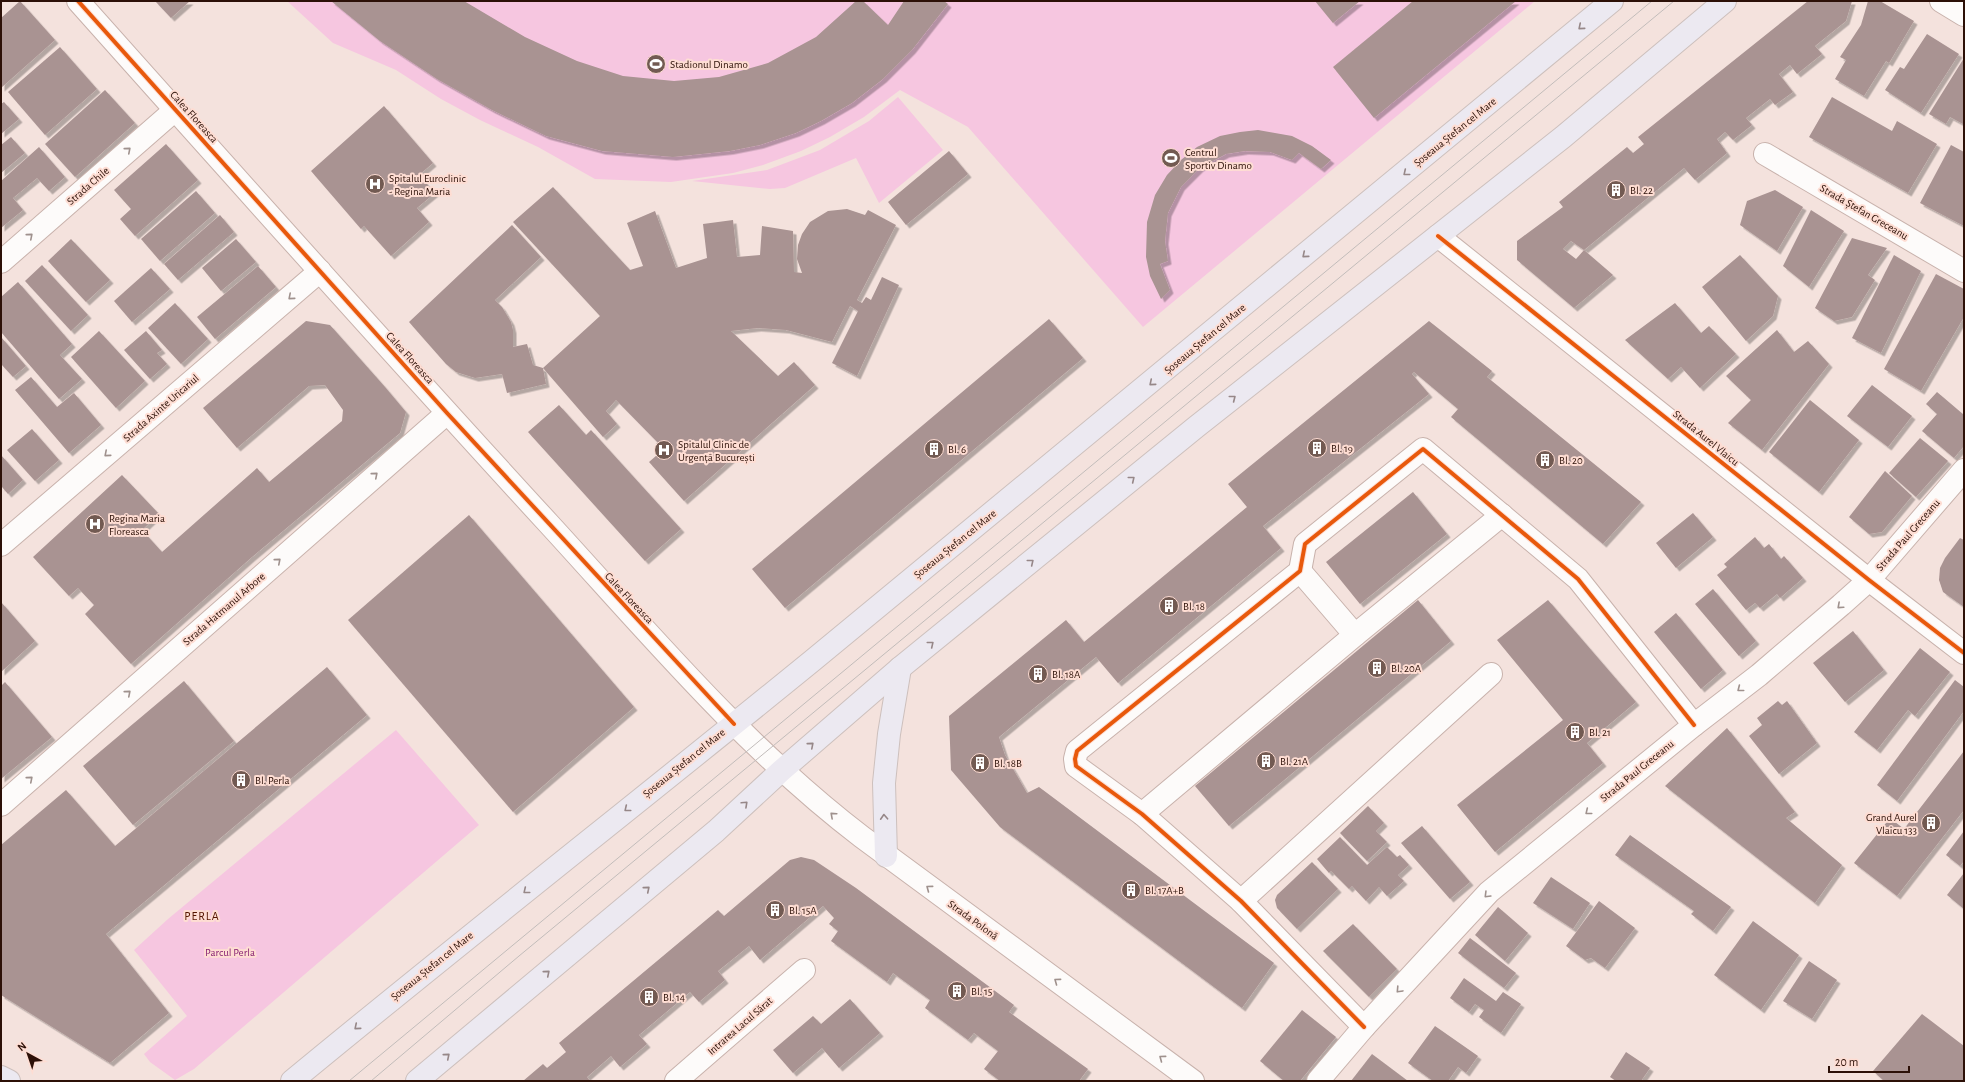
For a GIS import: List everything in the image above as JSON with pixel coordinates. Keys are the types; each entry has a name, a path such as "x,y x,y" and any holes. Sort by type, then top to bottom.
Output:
{"main road":[{"name":"Șoseaua Ștefan cel Mare","path":"292,1081 1127,404 1612,1"},
{"path":"417,1081 716,831 782,770 900,668 1196,427 1563,137 1725,1"},
{"path":"886,856 884,782 889,734 900,668"},
{"path":"1,1077 8,1081"}],"street":[{"name":"Calea Floreasca","path":"78,1 447,413 734,724 760,749"},
{"path":"1941,1 1964,15"},
{"name":"Strada Chile","path":"1,262 175,110"},
{"name":"Strada Ștefan Greceanu","path":"1765,154 1964,271"},
{"name":"Strada Aurel Vlaicu","path":"1438,236 1869,580 1964,653"},
{"name":"Strada Axinte Uricariul","path":"1,545 320,271"},
{"name":"Strada Hatmanul Arbore","path":"1,805 447,413"},
{"path":"1364,1027 1241,902 1142,814 1076,766 1075,759 1078,752 1300,571 1305,544 1423,449 1578,580 1694,725"},
{"name":"Strada Paul Greceanu","path":"1318,1081 1364,1027 1489,892 1694,725 1783,655 1869,580 1964,470"},
{"path":"1142,814 1355,635 1502,515"},
{"path":"1300,571 1355,635"},
{"path":"1241,902 1491,674"},
{"name":"Strada Polonă","path":"760,749 838,819 886,856 1193,1081"},
{"name":"Intrarea Lacul Sărat","path":"676,1081 804,970"}],"green space":[{"name":"Centrul Sportiv Dinamo","path":"287,1 1535,1 1143,327 968,127 900,90 864,117 830,137 801,151 763,165 733,173 671,182 595,179 538,147 480,120 441,99 396,70 333,43"},
{"path":"898,97 943,150 879,203 856,158 785,188 770,189 692,181 767,170 820,150 869,121"},
{"name":"Parcul Perla","path":"396,730 479,825 194,1069 175,1080 150,1062 144,1054 187,1016 134,950 168,919"}],"building":[{"path":"20,1 55,40 1,88 1,18"},
{"path":"155,1 190,1 171,18"},
{"name":"Stadionul Dinamo","path":"331,1 464,1 525,37 577,61 623,76 674,81 719,77 768,63 816,37 856,1 863,1 888,25 904,1 944,1 948,4 912,50 883,79 852,103 821,121 796,133 760,145 730,151 673,157 602,151 546,136 492,110 437,79 380,41"},
{"path":"1315,1 1360,1 1333,23"},
{"path":"1413,1 1516,1 1374,118 1333,67"},
{"path":"1808,1 1852,1 1846,21 1815,46 1822,54 1797,74 1790,65 1779,74 1793,92 1775,105 1770,99 1746,118 1752,125 1733,140 1725,132 1717,139 1727,153 1695,180 1684,168 1584,250 1613,275 1574,308 1517,260 1517,241 1563,207 1559,202 1627,147 1633,153 1644,144 1638,137","holes":["1571,241 1584,250 1576,259 1563,249"]},
{"path":"1868,1 1880,1 1914,21 1889,63 1886,61 1864,96 1835,79 1846,60 1840,57 1861,25"},
{"path":"1927,34 1959,54 1921,113 1885,90 1900,67 1904,69"},
{"path":"60,47 97,89 45,135 8,92"},
{"path":"1964,58 1964,122 1963,124 1950,117 1946,124 1929,114"},
{"path":"105,90 135,123 75,177 45,144"},
{"path":"1832,97 1892,131 1897,121 1937,144 1908,193 1809,137"},
{"path":"4,102 19,119 1,134 1,104"},
{"name":"Spitalul Euroclinic - Regina Maria","path":"384,106 433,163 419,175 435,193 417,208 429,222 391,256 364,226 361,229 311,171"},
{"path":"1258,130 1292,136 1312,146 1331,160 1321,169 1299,153 1292,160 1270,152 1245,151 1226,154 1200,168 1181,187 1168,213 1165,241 1168,261 1160,264 1170,290 1161,299 1150,276 1146,257 1147,222 1155,195 1167,175 1181,160 1197,147 1220,136"},
{"path":"11,137 25,153 1,173 1,145"},
{"path":"166,144 198,180 135,236 120,219 131,209 114,190"},
{"path":"1951,145 1964,152 1964,226 1920,203"},
{"path":"39,147 65,177 49,191 37,178 13,198 23,210 1,228 1,181"},
{"path":"949,151 968,174 906,225 888,202"},
{"path":"553,187 630,270 643,266 627,223 655,211 676,268 707,258 703,224 733,220 737,257 760,255 762,226 793,231 794,272 802,273 797,259 798,245 802,234 810,222 828,211 847,209 865,215 868,210 896,225 857,300 862,303 866,297 871,300 882,277 899,285 857,376 832,363 858,311 850,306 832,342 786,330 758,328 731,331 778,376 794,362 815,385 684,501 649,462 664,449 616,400 606,411 617,424 603,437 543,368 600,316 513,222"},
{"path":"1775,190 1803,207 1777,251 1740,225 1747,201"},
{"path":"196,191 215,213 160,261 141,239"},
{"path":"1811,210 1844,231 1809,287 1783,266"},
{"path":"220,215 234,232 178,280 164,264"},
{"path":"512,225 541,257 495,300 502,307 511,322 513,330 513,347 527,344 533,365 543,368 546,384 507,393 502,374 475,378 456,372 446,364 409,322"},
{"path":"1852,238 1887,248 1868,275 1875,280 1852,317 1834,321 1815,308"},
{"path":"71,239 110,280 86,302 48,261"},
{"path":"236,239 256,262 221,291 202,268"},
{"path":"1740,255 1778,296 1773,316 1746,341 1702,287"},
{"path":"1894,255 1921,271 1881,353 1852,338"},
{"path":"42,265 88,315 71,331 25,281"},
{"path":"258,266 276,287 215,339 197,317"},
{"path":"151,268 170,289 132,322 114,301"},
{"path":"1936,274 1964,289 1964,317 1921,391 1884,369"},
{"path":"18,282 72,344 60,355 82,379 59,399 1,332 1,297"},
{"path":"175,303 208,339 181,364 148,328"},
{"path":"1675,303 1701,333 1709,326 1736,354 1700,388 1681,367 1668,379 1625,340"},
{"name":"Bl. 6","path":"1049,319 1083,358 785,608 752,569"},
{"path":"306,321 330,325 406,412 400,433 252,557 131,664 85,614 94,605 78,588 69,596 33,557 122,475 159,514 142,530 162,552 257,468 269,482 342,421 343,410 325,385 309,386 237,448 203,408"},
{"path":"1429,321 1492,371 1487,377 1641,502 1603,544 1451,417 1458,409 1414,372 1412,374 1429,394 1263,526 1281,548 1118,683 1096,657 999,737 1005,755 1027,793 1039,787 1274,963 1242,1008 1000,827 951,770 949,716 1066,620 1084,642 1247,507 1228,484"},
{"path":"1777,330 1794,352 1808,341 1829,364 1762,450 1728,423 1751,400 1726,376"},
{"path":"99,331 145,381 116,408 71,357"},
{"path":"146,331 162,350 157,353 167,364 150,379 124,350"},
{"path":"1,337 26,366 13,377 1,364"},
{"path":"31,377 57,407 74,393 101,425 69,453 15,390"},
{"path":"1872,385 1912,416 1888,447 1847,416"},
{"path":"1937,392 1964,415 1964,446 1954,458 1922,431 1937,414 1926,404"},
{"path":"1810,400 1859,440 1819,492 1769,452"},
{"path":"559,405 586,435 591,430 681,529 645,561 528,432"},
{"path":"32,429 59,460 35,481 7,450"},
{"path":"1920,438 1948,461 1916,497 1889,473"},
{"path":"1,455 23,480 8,494 2,487 1,488"},
{"path":"1885,471 1912,496 1882,532 1869,534 1849,517"},
{"path":"1413,492 1447,534 1360,604 1326,562"},
{"path":"1693,513 1713,537 1676,568 1656,543"},
{"path":"469,515 634,707 513,812 348,620"},
{"path":"1755,537 1764,548 1769,544 1781,559 1784,556 1803,578 1780,598 1777,594 1760,608 1755,603 1746,610 1717,575 1727,567 1724,564"},
{"path":"1960,538 1964,540 1964,607 1943,592 1939,580 1940,568 1945,558"},
{"path":"1713,589 1756,641 1739,656 1695,604"},
{"path":"1418,600 1451,641 1229,826 1195,786"},
{"name":"Bl. 21","path":"1548,600 1636,702 1587,743 1603,763 1495,852 1457,805 1563,720 1497,640"},
{"path":"1,602 35,641 1,672"},
{"path":"1676,613 1723,670 1701,689 1654,632"},
{"path":"1853,631 1884,670 1845,702 1813,663"},
{"path":"1920,648 1950,672 1915,716 1908,710 1877,750 1854,732"},
{"path":"327,667 367,715 106,934 169,1013 110,1063 1,995 1,845 66,790 115,846"},
{"path":"1955,680 1964,687 1964,711 1897,801 1877,785"},
{"path":"184,681 234,741 133,825 83,766"},
{"path":"5,682 52,737 1,779 1,686"},
{"path":"1778,701 1782,705 1787,701 1817,743 1779,774 1749,736 1762,725 1757,718"},
{"path":"1727,728 1795,812 1786,818 1842,865 1815,903 1665,786"},
{"name":"Grand Aurel Vlaicu 133","path":"1964,751 1964,810 1897,896 1854,863 1890,818 1904,829"},
{"path":"1368,806 1384,823 1376,831 1387,842 1367,861 1340,833"},
{"path":"1422,826 1470,882 1450,899 1401,843"},
{"path":"1964,831 1964,861 1960,866 1946,855"},
{"path":"1630,835 1731,907 1713,931 1691,914 1694,911 1615,855"},
{"path":"1340,837 1367,865 1387,847 1397,857 1400,855 1409,865 1398,875 1404,881 1387,896 1379,887 1366,901 1352,886 1349,889 1331,871 1329,873 1317,859"},
{"path":"801,857 814,860 856,888 1014,1005 1009,1012 1088,1069 1079,1081 1000,1081 984,1069 998,1051 974,1033 968,1040 925,1008 930,1000 893,973 887,982 831,941 838,931 829,924 834,918 823,906 760,960 749,946 718,971 725,980 699,1002 690,992 639,1035 647,1044 620,1067 611,1056 587,1077 590,1081 523,1081 543,1064 547,1068 566,1052 559,1043 718,910 724,916 790,860"},
{"path":"1312,862 1338,889 1297,929 1277,908 1275,900 1277,895"},
{"path":"1964,873 1964,909 1947,895"},
{"path":"1551,877 1590,903 1573,929 1533,903"},
{"path":"1599,901 1635,928 1605,968 1591,958 1585,960 1566,946"},
{"path":"1498,907 1528,933 1505,961 1475,935"},
{"path":"1753,921 1799,955 1761,1010 1714,975"},
{"path":"1353,924 1397,969 1369,997 1323,951"},
{"path":"1470,938 1516,973 1504,988 1458,953"},
{"path":"1809,961 1837,980 1812,1019 1783,1001"},
{"path":"1464,978 1496,1001 1503,992 1521,1004 1501,1033 1479,1017 1484,1010 1475,1004 1469,1012 1450,998"},
{"path":"850,999 880,1033 839,1068 822,1048 793,1073 773,1050 813,1016 821,1024"},
{"path":"1302,1010 1336,1037 1300,1081 1284,1081 1260,1061"},
{"path":"1922,1014 1964,1046 1964,1081 1884,1081 1873,1071"},
{"path":"1435,1026 1478,1056 1466,1073 1458,1067 1448,1081 1433,1081 1408,1063"},
{"path":"1626,1052 1650,1068 1641,1081 1616,1081 1610,1077"},
{"path":"1372,1054 1408,1081 1351,1081"}],"tram line":[{"path":"349,1081 1652,1"},
{"path":"371,1081 519,956 1674,1"}],"cycle path":[{"path":"78,1 447,413 734,724"},
{"path":"1438,236 1869,580 1964,653"},
{"path":"1364,1027 1241,901 1142,814 1076,766 1075,759 1077,751 1300,571 1305,544 1423,449 1578,579 1694,725"}],"place":[{"name":"Stadionul Dinamo","path":"656,64"},
{"name":"Centrul Sportiv Dinamo","path":"1171,158"},
{"name":"Spitalul Euroclinic - Regina Maria","path":"375,184"},
{"name":"Bl. 22","path":"1616,190"},
{"name":"Bl. 19","path":"1317,448"},
{"name":"Bl. 6","path":"934,449"},
{"name":"Spitalul Clinic de Urgență București","path":"664,450"},
{"name":"Bl. 20","path":"1545,460"},
{"name":"Regina Maria Floreasca","path":"95,524"},
{"name":"Bl. 18","path":"1169,606"},
{"name":"Bl. 20A","path":"1377,668"},
{"name":"Bl. 18A","path":"1038,674"},
{"name":"Bl. 21","path":"1575,732"},
{"name":"Bl. 21A","path":"1266,761"},
{"name":"Bl. 18B","path":"980,763"},
{"name":"Bl. Perla","path":"241,780"},
{"name":"Grand Aurel Vlaicu 133","path":"1931,823"},
{"name":"Bl. 17A+B","path":"1131,890"},
{"name":"Bl. 15A","path":"775,910"},
{"name":"Bl. 15","path":"957,991"},
{"name":"Bl. 14","path":"649,997"}],"district":[{"name":"PERLA","path":"202,916"}]}
